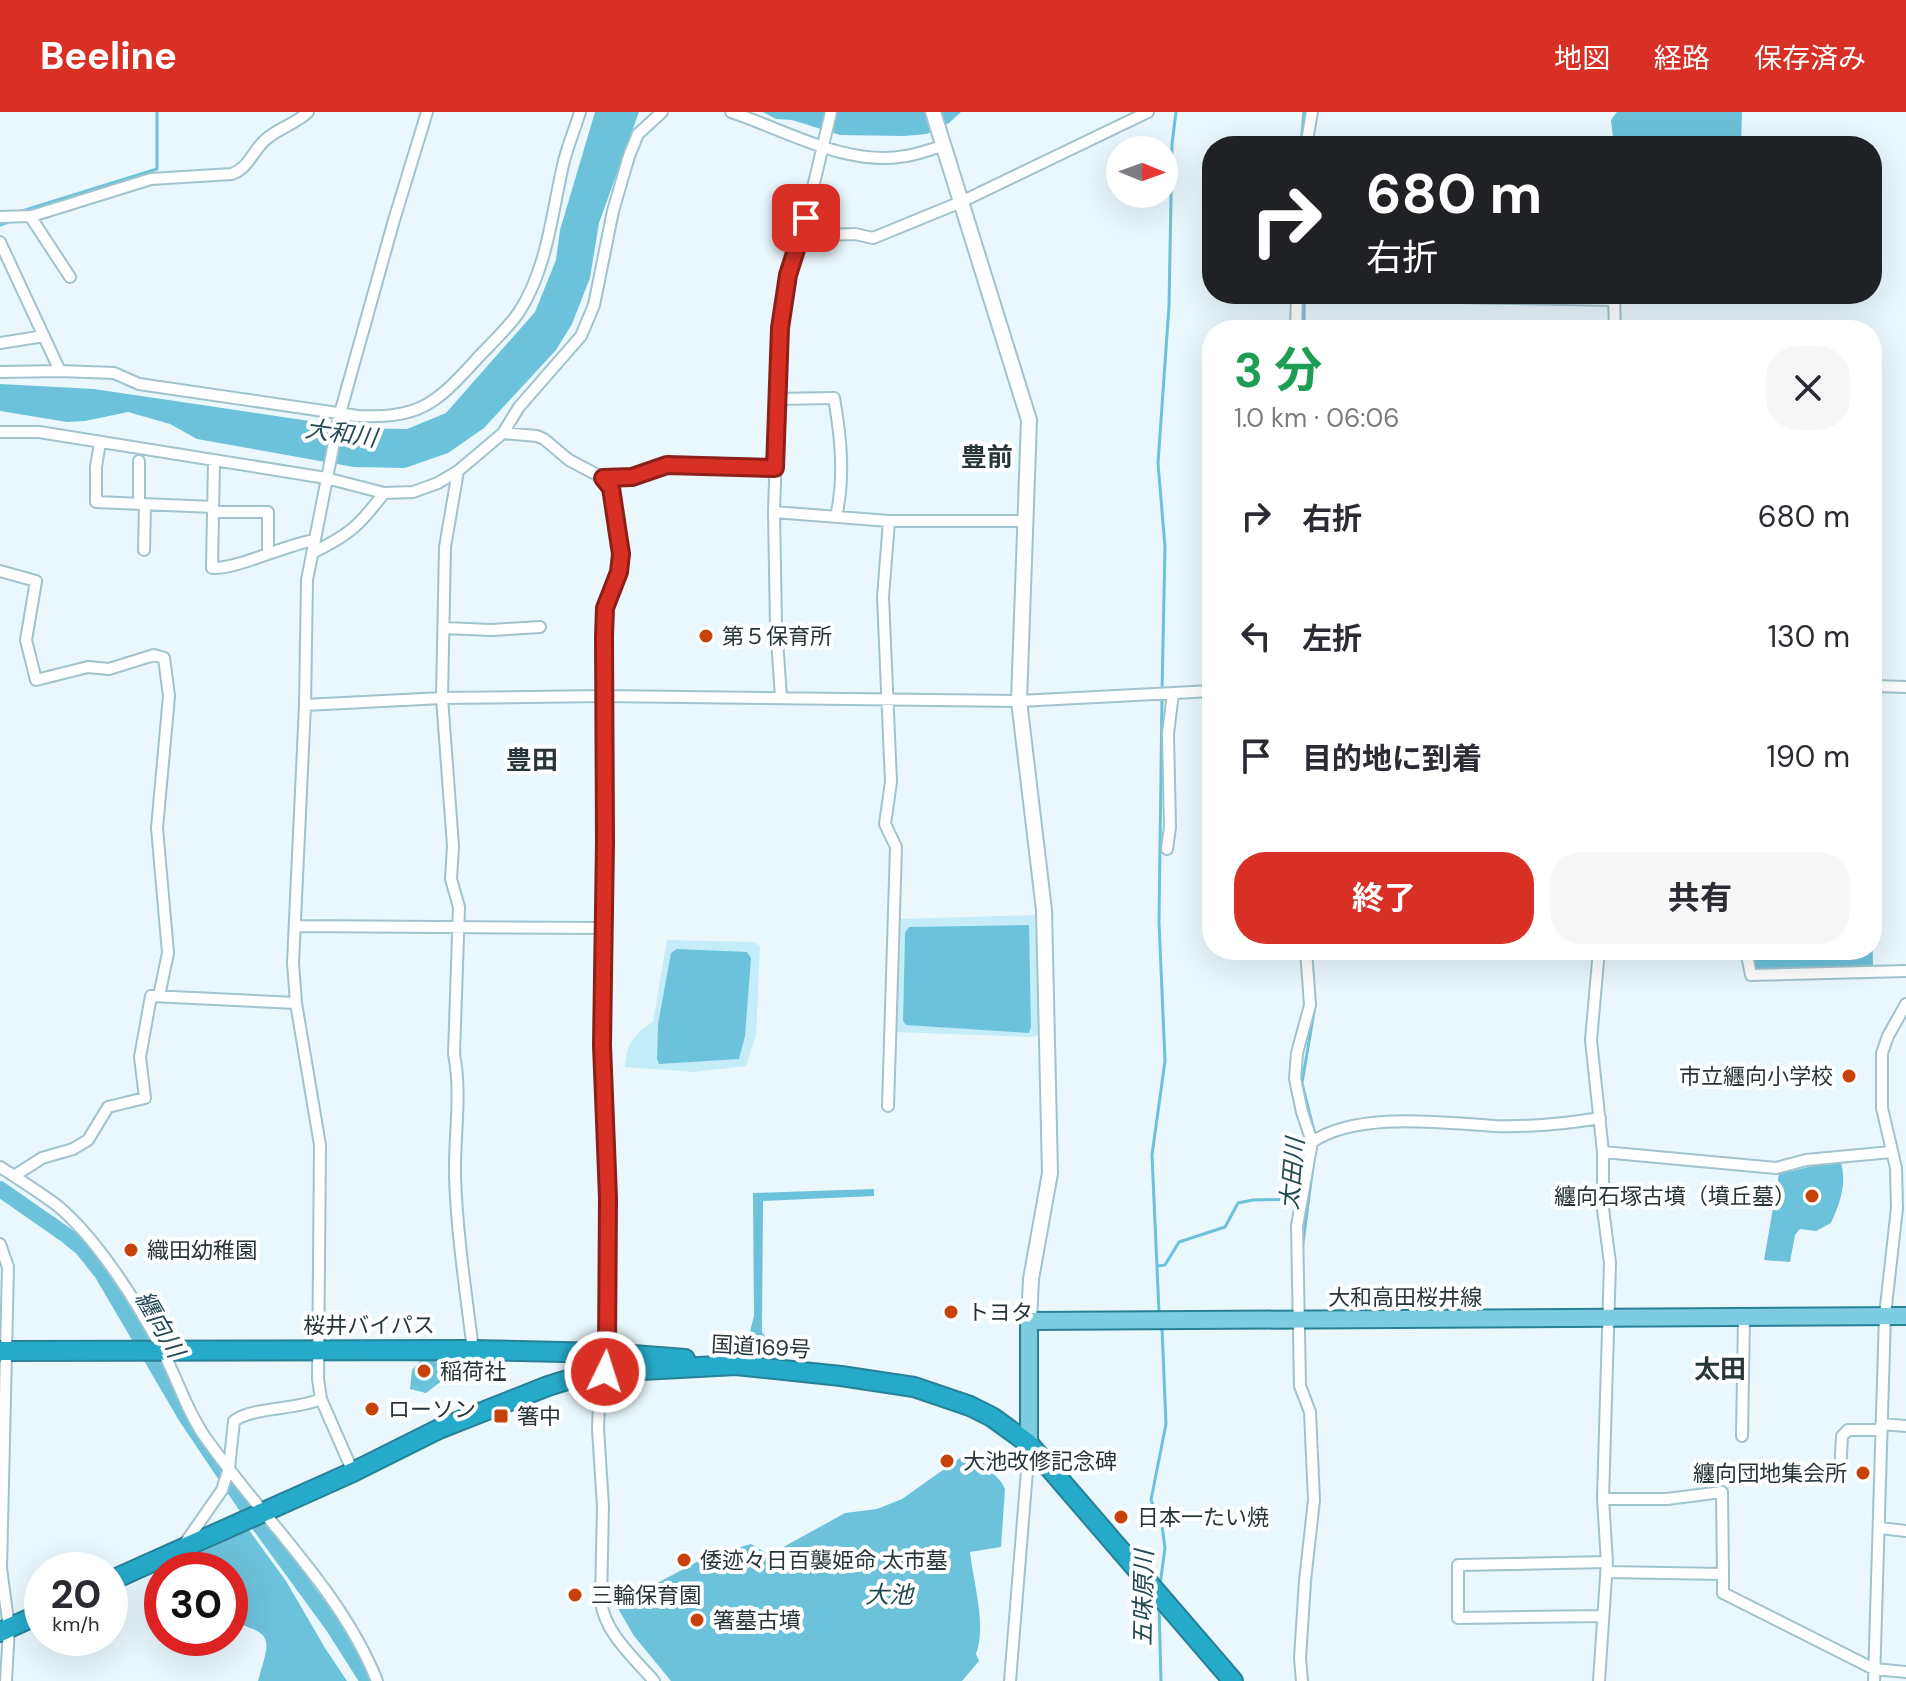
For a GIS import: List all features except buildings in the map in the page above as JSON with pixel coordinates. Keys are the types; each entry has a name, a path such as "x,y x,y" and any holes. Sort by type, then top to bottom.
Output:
{"highway":[{"name":"桜井バイパス","path":"3,1351 473,1350 607,1353 736,1365"},
{"name":"国道169号","path":"128,1573 353,1472 439,1429 548,1386 605,1372 736,1365 841,1376 938,1394 992,1417 1029,1444 1233,1681"},
{"path":"4,1630 24,1621"}],"main road":[{"name":"大和高田桜井線","path":"1029,1321 1906,1316"},
{"path":"1029,1321 1029,1444"}],"street":[{"path":"0,217 30,216 151,179 211,176 239,171 264,141 308,112"},
{"path":"353,1472 321,1399 316,1349 320,1145 296,1003 293,963 305,705 307,580 340,415 427,112"},
{"path":"0,372 114,373 139,384 340,415 386,417 428,406 453,385 518,314 530,291 546,242 564,160 580,112"},
{"path":"0,432 39,432 326,475 384,493 413,492 438,483 458,471 503,433 519,407 581,336 594,305 613,211 629,156 638,134 662,112"},
{"path":"731,112 822,145 870,156 906,156 942,143"},
{"path":"781,697 774,512 780,328 788,275 800,242 831,112"},
{"path":"933,112 1029,420 1019,701 1044,910 1050,1173 1031,1279 1029,1321"},
{"path":"800,242 824,235 855,234 873,238 961,202 1148,112"},
{"path":"1308,136 1312,112"},
{"path":"30,216 70,277"},
{"path":"0,242 60,371"},
{"path":"0,343 44,336"},
{"path":"777,399 834,398 841,434 842,491 836,517"},
{"path":"503,433 537,436 569,460 603,478 611,488 621,554 619,572 605,608 602,1045 608,1198 607,1353 598,1429 603,1506 602,1609 613,1632 654,1681"},
{"path":"100,442 96,502 268,512 268,552"},
{"path":"214,460 212,568 315,540"},
{"path":"139,461 144,550"},
{"path":"603,478 632,477 667,465 775,468"},
{"path":"458,471 445,547 442,698 453,846 451,879 459,907 454,1054 458,1077 455,1176 461,1259 473,1350"},
{"path":"312,553 344,538 367,516 384,493"},
{"path":"774,512 889,521 1027,521"},
{"path":"888,1106 896,847 885,824 891,782 883,597 889,521"},
{"path":"0,571 36,581 26,640 36,680 88,667 109,669 154,655 164,658 169,696 157,828 168,953 159,996"},
{"path":"444,628 492,630 540,627"},
{"path":"1882,686 1906,687"},
{"path":"305,705 442,698 604,696 1019,701 1202,692"},
{"path":"1167,849 1170,827 1168,734 1173,693"},
{"path":"295,926 604,928"},
{"path":"1302,1681 1300,1658 1314,1500 1310,1412 1300,1386 1297,1226 1312,1142 1295,1079 1297,1053 1310,1005 1307,960"},
{"path":"1598,960 1591,1040 1603,1152 1603,1209 1610,1257 1603,1499 1607,1567 1599,1681"},
{"path":"1748,960 1751,975 1906,971"},
{"path":"14,1176 42,1158 73,1149 88,1140 108,1107 145,1098 140,1057 151,996 296,1003"},
{"path":"1874,1681 1885,1315 1897,1208 1896,1168 1882,1108 1882,1053 1906,1004"},
{"path":"1312,1142 1341,1127 1425,1121 1497,1126 1557,1125 1600,1118"},
{"path":"1603,1152 1776,1168 1806,1160 1891,1152"},
{"path":"0,1167 60,1208 99,1250 151,1350 179,1383 184,1405 229,1470 325,1592 366,1655 377,1681"},
{"path":"0,1244 8,1267 3,1351 1,1568 6,1681"},
{"path":"1742,1436 1744,1317"},
{"path":"181,1549 222,1490 229,1470 234,1421 238,1417 309,1405 321,1399"},
{"path":"1840,1474 1842,1436 1848,1430 1906,1426"},
{"path":"1010,1681 1029,1444"},
{"path":"1028,1474 1035,1467 1054,1474"},
{"path":"1603,1499 1667,1499 1722,1492 1723,1593 1874,1669 1906,1672"},
{"path":"1880,1528 1906,1531"},
{"path":"1603,1616 1458,1618 1458,1565 1607,1567 1723,1574"}],"shaded area":[{"path":"595,112 639,112 599,223 590,278 572,324 556,350 484,428 448,453 405,468 354,467 197,439 170,424 128,412 67,422 0,411 0,384 94,389 357,428 407,429 446,413 535,312 556,260 560,230"},
{"path":"763,112 961,112 949,123 927,134 904,136 840,135 792,120 776,119"},
{"path":"1617,112 1742,112 1741,136 1613,136 1611,120"},
{"path":"1039,915 1041,1034 1032,1037 895,1032 896,923 901,919","holes":["1029,925 1028,971 906,1025 903,1021 905,933"]},
{"path":"1029,925 1029,1033 906,1025 903,1021 905,933 909,927"},
{"path":"667,940 754,942 760,946 756,1035 746,1066 694,1072 625,1067 632,1040 653,1022","holes":["672,953 739,1059 659,1063 658,1024"]},
{"path":"677,949 747,952 751,958 745,1036 739,1059 659,1064 658,1024 671,953"},
{"path":"1753,960 1873,960 1873,966 1755,971"},
{"path":"1825,1163 1841,1163 1843,1171 1842,1193 1831,1223 1816,1231 1800,1229 1795,1235 1790,1262 1764,1260 1779,1174"},
{"path":"874,1189 874,1196 763,1201 762,1332 782,1359 744,1355 754,1316 753,1193"},
{"path":"421,1360 441,1361 445,1373 443,1380 426,1393 410,1389 412,1370"},
{"name":"大池","path":"972,1455 972,1458 978,1456 1005,1489 1001,1547 970,1552 980,1617 976,1654 979,1661 962,1681 671,1681 634,1636 616,1605 708,1556 751,1544 766,1553 768,1558 845,1513 877,1509 902,1499 960,1458"},
{"path":"249,1530 286,1581 347,1681 258,1681 266,1641 256,1630 248,1627 248,1552 202,1552"}],"waterway":[{"path":"19,212 157,169 157,112"},
{"path":"1162,691 1165,547 1158,463 1169,306 1172,144 1176,112"},
{"name":"太田川","path":"1302,136 1304,112"},
{"path":"0,225 11,221"},
{"name":"太田川","path":"1304,304 1304,320"},
{"path":"1159,1312 1152,1155 1165,1061 1159,922 1162,698"},
{"name":"太田川","path":"1312,960 1313,978"},
{"name":"太田川","path":"1315,1006 1302,1083 1315,1135"},
{"name":"五味原川","path":"1302,1250 1315,1151"},
{"name":"纒向川","path":"0,1189 82,1248 102,1273 185,1415 248,1509"},
{"name":"五味原川","path":"1158,1266 1165,1265 1179,1242 1225,1227 1238,1203 1300,1199"},
{"name":"五味原川","path":"1160,1585 1165,1548 1162,1526 1151,1500 1166,1424 1162,1328"},
{"name":"纒向川","path":"260,1526 333,1626 368,1681"},
{"name":"五味原川","path":"1159,1605 1161,1681"},
{"name":"太田川","path":"1296,1645 1297,1632"}],"place":[{"name":"第５保育所","path":"706,636"},
{"name":"市立纒向小学校","path":"1849,1076"},
{"name":"纏向石塚古墳（墳丘墓）","path":"1812,1196"},
{"name":"織田幼稚園","path":"131,1250"},
{"name":"トヨタ","path":"951,1312"},
{"name":"稲荷社","path":"424,1371"},
{"name":"ローソン","path":"372,1409"},
{"name":"箸中","path":"501,1416"},
{"name":"大池改修記念碑","path":"947,1461"},
{"name":"纏向団地集会所","path":"1863,1473"},
{"name":"日本一たい焼","path":"1121,1517"},
{"name":"倭迹々日百襲姫命 太市墓","path":"684,1560"},
{"name":"三輪保育園","path":"575,1595"},
{"name":"箸墓古墳","path":"697,1620"}],"district":[{"name":"豊前","path":"987,457"},
{"name":"豊田","path":"532,760"},
{"name":"太田","path":"1720,1369"}],"route":[{"path":"605,1372 608,1198 602,1045 604,636 605,608 619,572 621,554 611,488 603,478 632,477 667,465 775,468 780,328 788,275 806,218"}],"water label":[{"name":"大和川","path":"341,433"}]}
